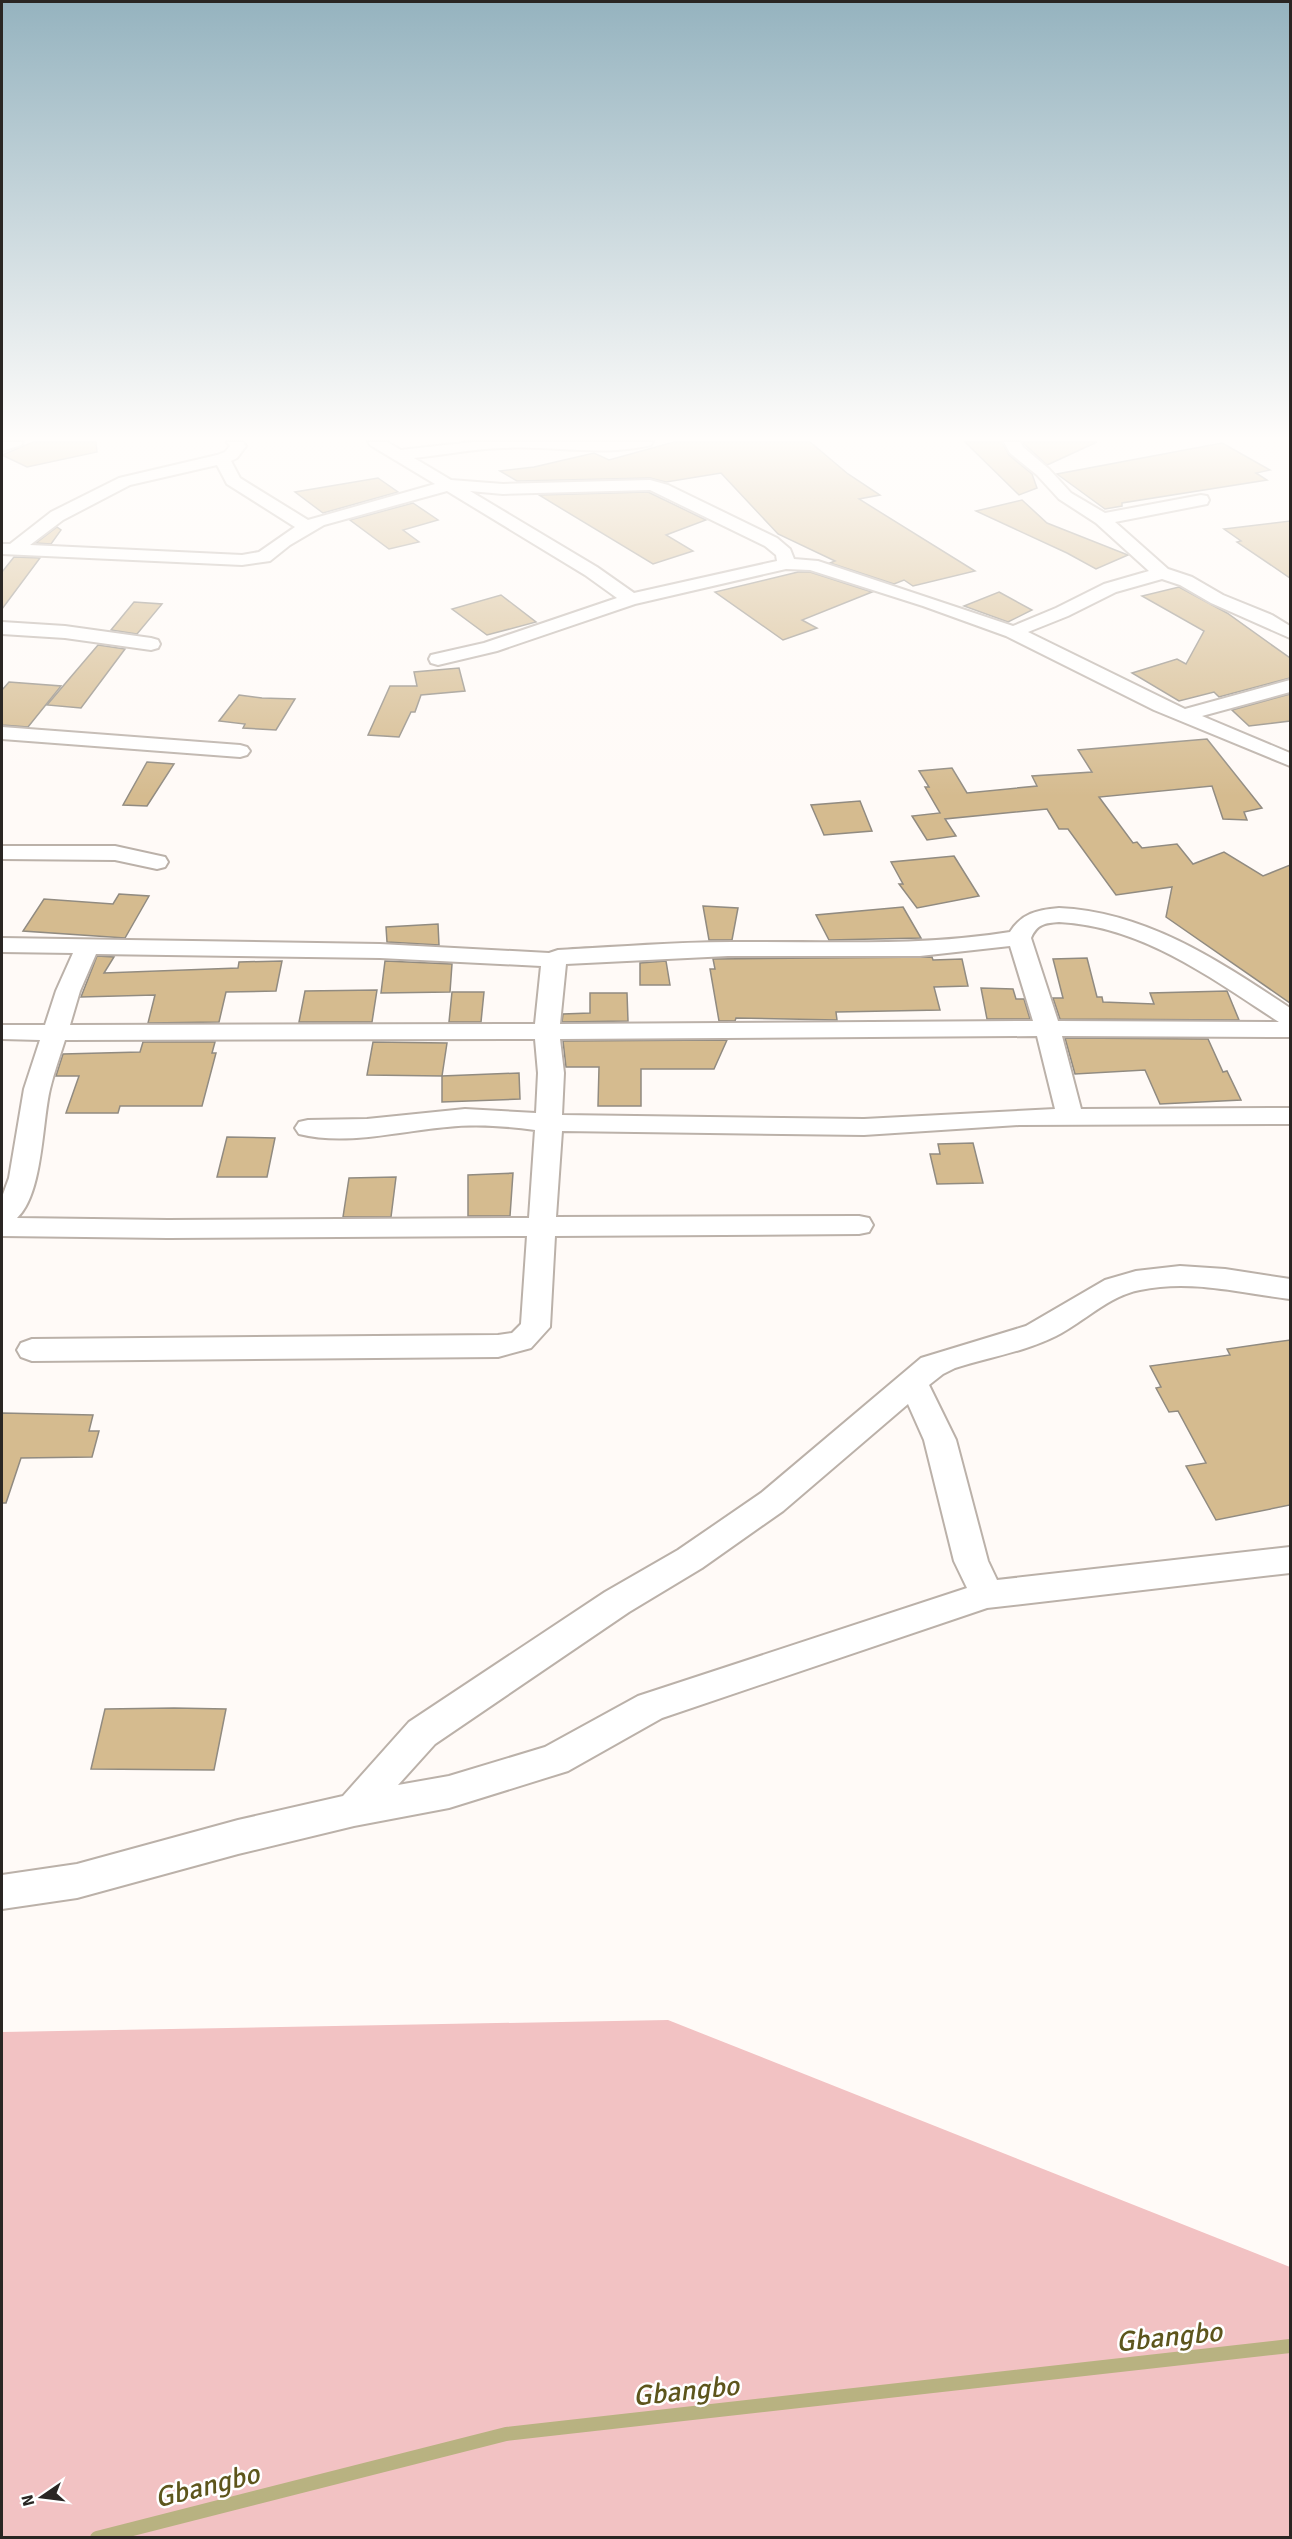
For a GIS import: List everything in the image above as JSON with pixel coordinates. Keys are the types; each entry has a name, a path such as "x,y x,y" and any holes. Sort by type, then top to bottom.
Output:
{"street":[{"path":"574,560 631,599"},
{"path":"1148,560 1162,573 1186,581 1217,599 1266,619 1290,633"},
{"path":"438,659 490,646 631,599 709,584 786,564 800,563 929,602 1012,632 1161,706 1290,760"},
{"path":"1012,632 1062,612 1110,588 1162,573"},
{"path":"2,628 65,632 151,644"},
{"path":"1184,715 1290,686"},
{"path":"2,732 240,752"},
{"path":"2,853 115,853 157,862"},
{"path":"1070,1118 1047,1027 1019,938 1024,927 1036,917 1074,914 1103,919 1153,937 1220,974 1290,1019"},
{"path":"2,945 380,951 554,960 568,954 728,949 920,948 981,944 1019,938"},
{"path":"2,1215 9,1210 23,1178 37,1089 68,991 87,946"},
{"path":"32,1350 498,1346 521,1341 535,1327 549,1123 551,1073 547,1031 554,960"},
{"path":"2,1032 1047,1027 1290,1030"},
{"path":"308,1128 339,1131 365,1130 464,1117 497,1117 549,1123 864,1127 1019,1117 1290,1116"},
{"path":"2,1227 180,1229 541,1225 859,1225"},
{"path":"354,1810 422,1733 617,1602 690,1559 772,1502 932,1366 953,1357 1036,1333 1115,1287 1161,1276 1200,1276 1290,1289"},
{"path":"913,1382 940,1440 971,1561 987,1595"},
{"path":"2,1892 77,1881 238,1837 354,1810 450,1792 555,1760 650,1707 987,1595 1290,1560"}],"shaded area":[{"path":"668,2020 1290,2267 1290,2537 2,2537 2,2032"}],"building":[{"path":"11,560 38,560 2,609 2,572"},
{"path":"647,560 664,560 653,564"},
{"path":"958,560 975,571 913,586 904,580 894,584 830,563 835,561"},
{"path":"1081,560 1115,560 1096,569"},
{"path":"1264,560 1290,560 1290,578"},
{"path":"798,572 810,572 872,592 802,620 817,628 783,640 715,592"},
{"path":"1179,587 1227,613 1290,658 1290,678 1219,697 1214,692 1179,701 1132,673 1177,659 1186,664 1204,631 1142,596"},
{"path":"999,592 1032,610 1008,622 964,606"},
{"path":"501,595 536,622 487,635 452,609"},
{"path":"134,602 162,604 137,634 111,630"},
{"path":"98,645 125,649 81,708 47,705"},
{"path":"459,668 465,691 421,695 415,712 411,712 399,737 368,735 390,686 417,686 414,672"},
{"path":"9,682 61,686 28,727 2,725 2,690"},
{"path":"1290,694 1290,721 1249,726 1232,710"},
{"path":"239,695 295,699 276,730 243,728 245,724 219,721"},
{"path":"1207,739 1262,808 1244,812 1247,820 1223,819 1212,786 1099,797 1133,843 1137,842 1142,848 1177,844 1193,864 1224,852 1263,876 1290,865 1290,1003 1166,917 1172,887 1116,895 1068,829 1059,829 1047,809 945,819 956,836 927,840 912,816 940,813 919,771 952,768 967,793 1037,786 1032,776 1092,772 1078,750"},
{"path":"147,762 174,764 147,806 123,805"},
{"path":"860,801 872,831 824,835 811,805"},
{"path":"954,856 979,896 917,908 899,884 903,884 891,862"},
{"path":"119,894 149,896 125,938 23,931 44,899 113,904"},
{"path":"703,906 738,908 732,940 709,940"},
{"path":"903,907 921,938 829,940 816,915"},
{"path":"438,924 439,945 387,942 386,927"},
{"path":"97,956 114,957 104,973 238,968 239,962 282,961 276,991 226,992 219,1022 148,1023 155,995 81,997"},
{"path":"932,957 933,960 962,959 968,986 934,987 940,1010 836,1012 837,1020 736,1018 735,1021 719,1021 710,969 715,969 713,959"},
{"path":"1087,958 1097,997 1102,997 1103,1002 1154,1004 1150,993 1227,991 1239,1020 1060,1019 1053,998 1063,998 1053,959"},
{"path":"385,961 452,964 450,992 381,993"},
{"path":"666,961 670,985 640,985 640,963"},
{"path":"981,988 1013,989 1016,999 1024,999 1030,1019 987,1019"},
{"path":"377,990 372,1022 299,1022 305,991"},
{"path":"452,992 484,992 481,1022 449,1022"},
{"path":"590,993 627,993 628,1021 562,1022 563,1014 590,1013"},
{"path":"1065,1038 1208,1039 1223,1072 1227,1071 1241,1100 1160,1104 1145,1070 1075,1074"},
{"path":"727,1040 714,1069 641,1069 641,1106 598,1106 599,1067 566,1067 563,1041"},
{"path":"143,1042 215,1042 212,1053 216,1053 202,1106 120,1106 118,1113 66,1113 79,1076 56,1076 63,1054 140,1052"},
{"path":"373,1042 447,1043 442,1076 367,1075"},
{"path":"519,1073 520,1099 442,1102 442,1076"},
{"path":"227,1137 275,1138 267,1177 217,1177"},
{"path":"973,1143 983,1183 937,1184 930,1154 940,1154 938,1144"},
{"path":"513,1173 510,1216 468,1216 468,1175"},
{"path":"396,1177 391,1217 343,1217 349,1178"},
{"path":"1290,1340 1290,1505 1216,1520 1186,1466 1206,1463 1178,1411 1169,1412 1156,1388 1161,1387 1150,1366 1230,1355 1227,1349"},
{"path":"2,1413 93,1415 89,1431 99,1431 92,1457 21,1458 6,1503 2,1503"},
{"path":"105,1709 226,1709 214,1770 91,1769"}],"waterway":[{"name":"Gbangbo","path":"97,2538 506,2434 1290,2346"}]}
